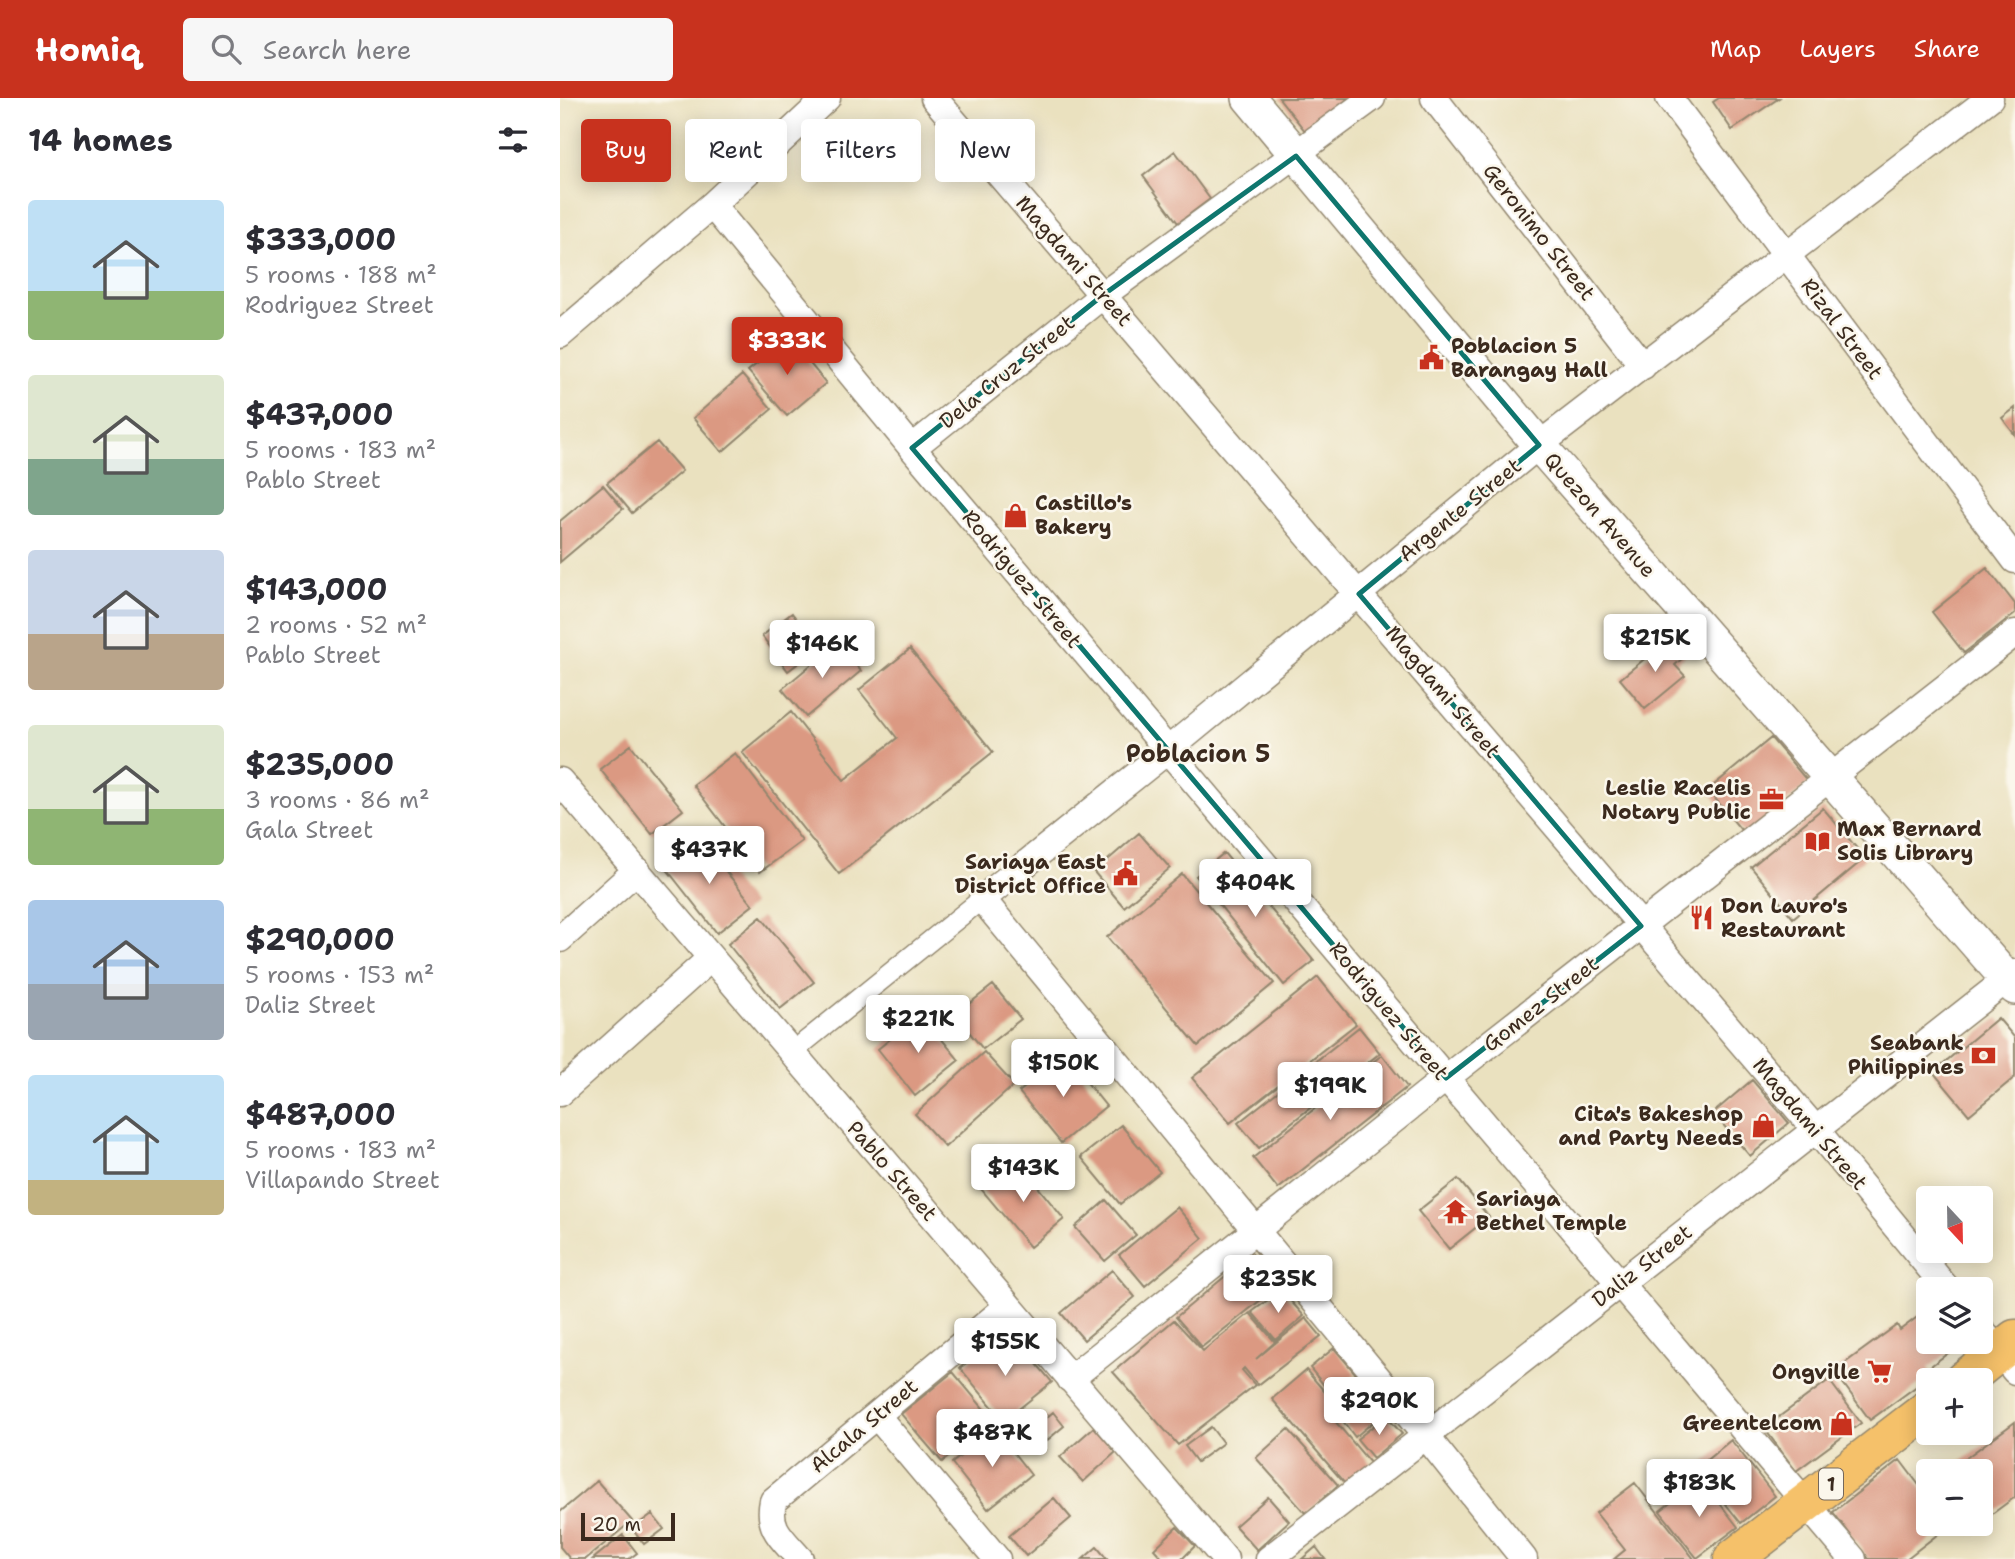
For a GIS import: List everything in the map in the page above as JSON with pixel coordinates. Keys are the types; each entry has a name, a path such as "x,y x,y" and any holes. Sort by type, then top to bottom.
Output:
{"main road":[{"path":"1978,1368 2002,1348"},
{"name":"1","path":"1733,1559 1916,1418"}],"street":[{"path":"560,335 712,205 827,98"},
{"name":"Magdami Street","path":"934,98 1816,1130 1937,1277"},
{"name":"Quezon Avenue","path":"1249,98 1539,445 1830,778 2012,980"},
{"name":"Dela Cruz Street","path":"912,448 1103,295 1372,98"},
{"name":"Geronimo Street","path":"1434,98 1643,366"},
{"name":"Rizal Street","path":"1669,98 2015,560"},
{"name":"Argente Street","path":"982,899 1539,445 1990,98"},
{"name":"Rodriguez Street","path":"712,205 912,448 1853,1559"},
{"name":"Gomez Street","path":"1070,1379 1446,1077 2015,633"},
{"name":"Pablo Street","path":"560,781 1225,1559"},
{"path":"560,939 637,870"},
{"path":"791,1053 982,899 1425,1435 1524,1559"},
{"path":"560,1093 711,958"},
{"name":"Daliz Street","path":"1269,1559 1816,1130 2012,980"},
{"name":"Alcala Street","path":"800,1559 774,1528 770,1514 773,1501 1008,1306"},
{"path":"877,1416 997,1559"}],"highlighted area":[{"path":"1296,156 1539,445 1359,594 1641,926 1446,1078 912,448 1103,295"}],"building":[{"path":"1279,98 1349,98 1306,132"},
{"path":"1719,98 1779,98 1732,130 1713,102"},
{"path":"1175,151 1210,199 1178,223 1143,176"},
{"path":"789,338 826,383 787,416 748,371"},
{"path":"742,375 772,409 722,452 693,418"},
{"path":"2015,408 2015,435 2002,418"},
{"path":"657,442 682,471 632,513 607,483"},
{"path":"603,485 623,509 560,562 560,521"},
{"path":"1987,568 2015,604 2015,613 1964,653 1932,612"},
{"path":"792,613 818,648 788,671 762,636"},
{"path":"1670,638 1685,656 1675,665 1685,676 1645,709 1620,679"},
{"path":"837,643 861,671 806,717 782,689"},
{"path":"910,649 993,752 839,874 742,752 791,712 844,780 897,738 859,690"},
{"path":"1771,738 1809,783 1746,836 1708,790"},
{"path":"631,745 683,810 652,834 600,769"},
{"path":"735,753 802,841 760,872 693,785"},
{"path":"1823,808 1865,858 1793,918 1751,867"},
{"path":"1139,833 1170,868 1124,907 1094,872"},
{"path":"700,839 753,905 717,933 665,867"},
{"path":"1224,853 1314,961 1284,985 1196,876"},
{"path":"1182,874 1274,983 1198,1046 1107,937"},
{"path":"761,917 814,982 780,1009 728,944"},
{"path":"1318,977 1356,1024 1230,1123 1192,1078"},
{"path":"993,985 1021,1019 983,1049 955,1015"},
{"path":"921,1014 959,1060 915,1096 878,1049"},
{"name":"Seabank Philippines","path":"1998,1018 2015,1038 2015,1077 1969,1115 1933,1072"},
{"path":"1359,1027 1380,1053 1259,1148 1238,1123"},
{"path":"984,1052 1014,1085 945,1147 915,1114"},
{"path":"1065,1055 1106,1106 1061,1143 1019,1092"},
{"path":"1382,1055 1407,1087 1278,1189 1253,1158"},
{"path":"1752,1080 1789,1123 1750,1156 1713,1113"},
{"path":"1121,1125 1160,1172 1120,1204 1081,1157"},
{"path":"1016,1160 1064,1219 1030,1247 981,1189"},
{"path":"1458,1179 1489,1217 1449,1249 1418,1211"},
{"path":"1106,1200 1136,1235 1105,1261 1075,1227"},
{"path":"1177,1207 1203,1238 1145,1286 1119,1255"},
{"path":"1252,1254 1278,1286 1202,1347 1176,1317"},
{"path":"1112,1270 1135,1297 1084,1340 1061,1313"},
{"path":"1281,1290 1304,1316 1276,1340 1252,1312"},
{"path":"1250,1313 1275,1342 1256,1359 1306,1318 1321,1336 1258,1385 1244,1368 1242,1370 1255,1385 1178,1445 1113,1372 1174,1320 1203,1351"},
{"path":"1916,1318 1916,1354 1947,1354 1928,1368 1916,1368 1916,1387 1870,1420 1834,1371 1897,1325 1900,1330"},
{"path":"997,1338 1014,1359 1025,1350 1052,1382 1004,1421 960,1368"},
{"path":"1334,1348 1356,1374 1331,1394 1310,1368"},
{"path":"1306,1370 1343,1413 1368,1393 1384,1413 1355,1437 1339,1416 1334,1420 1371,1464 1346,1485 1272,1399"},
{"path":"953,1372 993,1420 942,1462 901,1414"},
{"path":"1829,1380 1861,1423 1796,1471 1764,1428"},
{"path":"1053,1412 1064,1426 1039,1447 1028,1434"},
{"path":"1386,1416 1402,1434 1373,1458 1357,1439"},
{"path":"2015,1422 2015,1497 1993,1513 1993,1459 1965,1459 1984,1445 1993,1445 1993,1438"},
{"path":"1094,1427 1116,1452 1083,1482 1060,1457"},
{"path":"1211,1427 1223,1443 1197,1462 1185,1446"},
{"path":"995,1429 1031,1475 988,1509 952,1463"},
{"path":"1288,1429 1338,1485 1306,1514 1256,1458"},
{"path":"1731,1440 1775,1496 1741,1523 1697,1468"},
{"path":"1900,1460 1916,1481 1916,1536 1936,1536 1906,1559 1869,1559 1833,1512"},
{"path":"1701,1479 1738,1527 1697,1558 1660,1511"},
{"path":"597,1481 632,1521 586,1559 570,1559 560,1547 560,1512"},
{"path":"1635,1483 1694,1559 1614,1559 1625,1550 1596,1513"},
{"path":"1268,1497 1289,1521 1257,1550 1235,1526"},
{"path":"1054,1498 1071,1518 1026,1556 1009,1536"},
{"path":"652,1514 664,1529 644,1544 632,1529"},
{"path":"1177,1527 1195,1546 1182,1559 1163,1559 1154,1549"},
{"path":"623,1535 637,1553 629,1559 593,1559"},
{"path":"1097,1547 1107,1559 1083,1559"},
{"path":"1316,1547 1325,1559 1302,1559"}],"place":[{"name":"Poblacion 5 Barangay Hall","path":"1431,358"},
{"name":"Castillo's Bakery","path":"1015,515"},
{"name":"Leslie Racelis Notary Public","path":"1771,800"},
{"name":"Max Bernard Solis Library","path":"1817,841"},
{"name":"Sariaya East District Office","path":"1126,874"},
{"name":"Don Lauro's Restaurant","path":"1701,918"},
{"name":"Seabank Philippines","path":"1984,1055"},
{"name":"Cita's Bakeshop and Party Needs","path":"1763,1126"},
{"name":"Sariaya Bethel Temple","path":"1456,1211"},
{"name":"Ongville","path":"1880,1372"},
{"name":"Greentelcom","path":"1842,1423"}],"district":[{"name":"Poblacion 5","path":"1198,754"}]}
